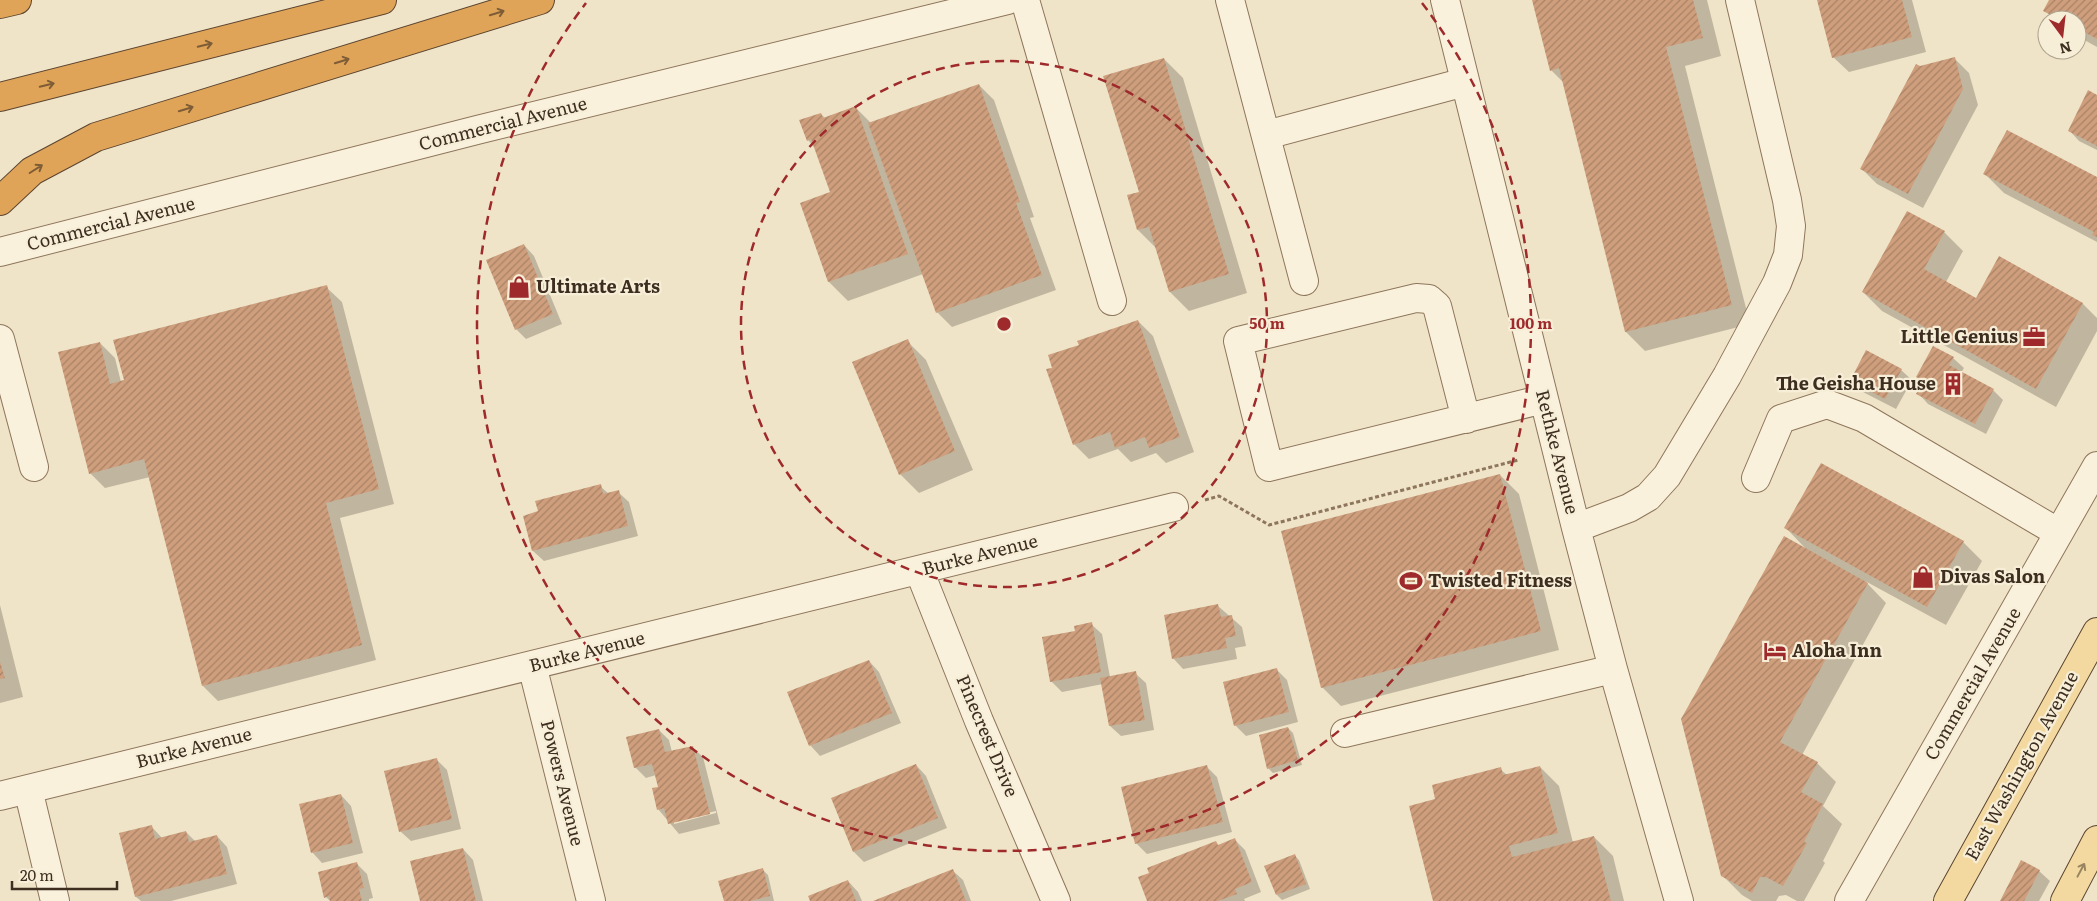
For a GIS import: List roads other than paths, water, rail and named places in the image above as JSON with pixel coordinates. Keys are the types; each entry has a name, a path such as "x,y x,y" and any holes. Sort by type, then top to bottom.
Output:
{"highway":[{"path":"0,4 17,0"},
{"path":"0,97 382,0"},
{"path":"0,202 32,171 96,137 540,0"}],"main road":[{"name":"East Washington Avenue","path":"1948,901 2097,632"},
{"path":"2065,901 2097,840"}],"street":[{"name":"Commercial Avenue","path":"0,252 468,133 1008,0"},
{"path":"1025,0 1112,301"},
{"path":"1230,0 1304,281"},
{"name":"Rethke Avenue","path":"1445,0 1612,669 1679,901"},
{"path":"1576,528 1629,508 1648,497 1667,476 1727,376 1777,282 1788,255 1791,226 1787,200 1740,0"},
{"path":"1266,135 1465,82"},
{"path":"1466,419 1437,306 1429,299 1416,298 1238,341 1269,467 1466,419 1544,399"},
{"path":"0,339 34,467"},
{"path":"1756,478 1781,419 1828,404 1864,418 2059,533"},
{"name":"Commercial Avenue","path":"1849,901 2097,466"},
{"name":"Burke Avenue","path":"0,796 1174,507"},
{"name":"Pinecrest Drive","path":"919,570 979,721 1056,901"},
{"name":"Powers Avenue","path":"532,665 591,901"},
{"path":"1345,733 1612,669"},
{"path":"28,789 55,901"}],"place":[{"name":"Ultimate Arts","path":"519,287"},
{"name":"Little Genius","path":"2034,337"},
{"name":"The Geisha House","path":"1953,384"},
{"name":"Divas Salon","path":"1923,577"},
{"name":"Twisted Fitness","path":"1411,581"},
{"name":"Aloha Inn","path":"1775,651"}]}
